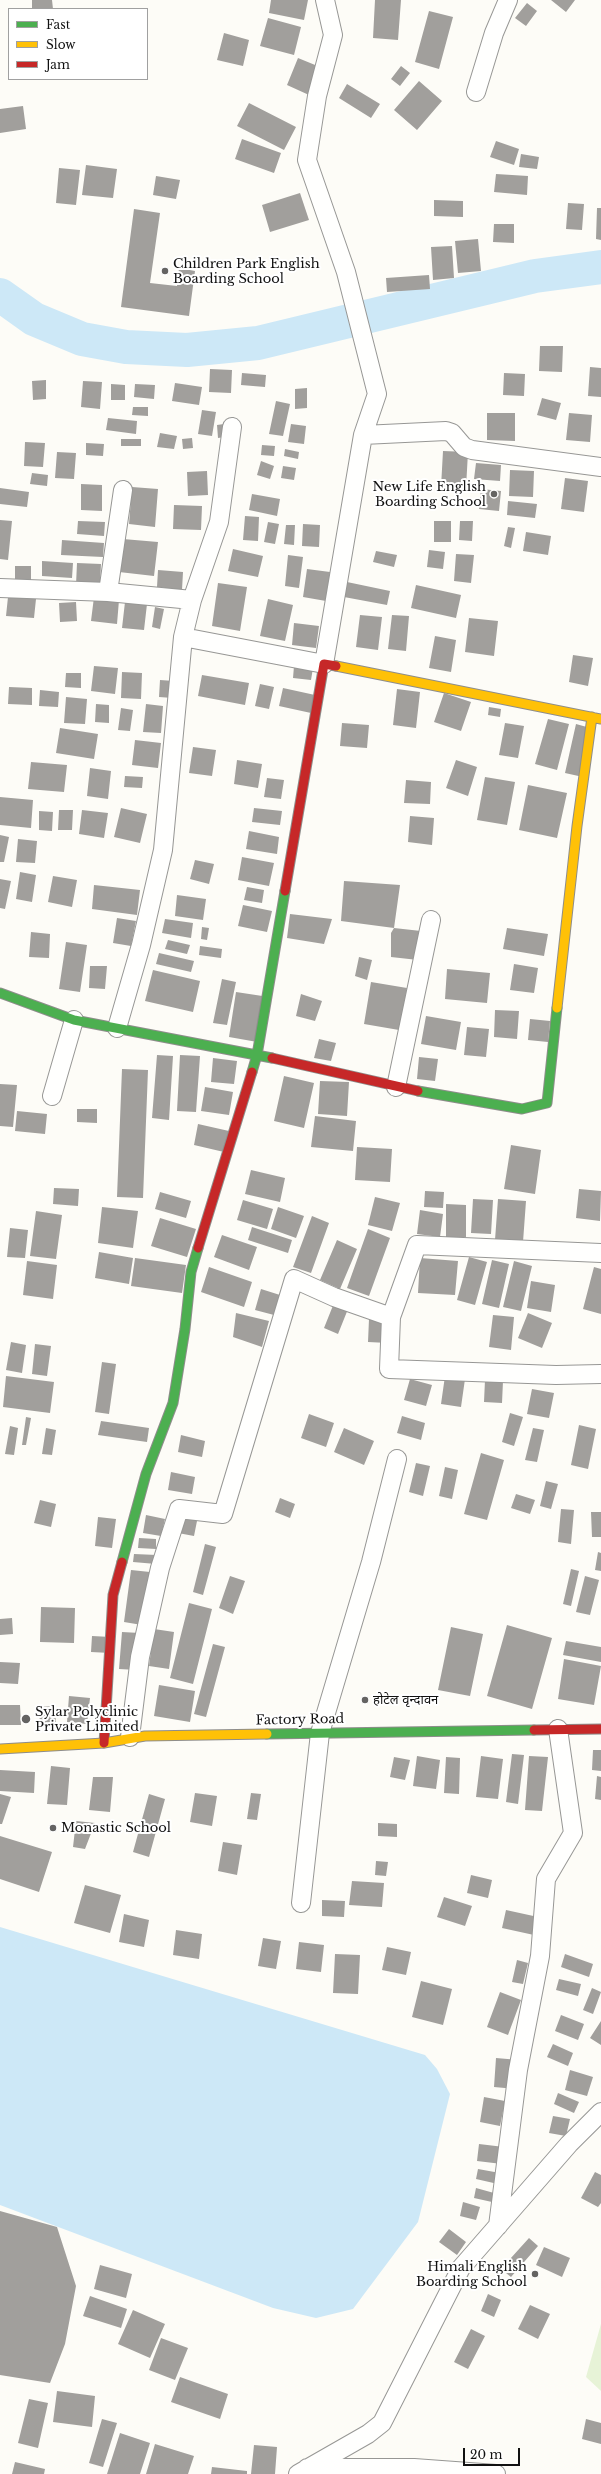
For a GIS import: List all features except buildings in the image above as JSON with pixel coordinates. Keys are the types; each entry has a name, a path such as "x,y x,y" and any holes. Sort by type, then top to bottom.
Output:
{"street":[{"path":"104,1743 113,1595 146,1474 173,1403 185,1329 191,1272 257,1055 363,435 377,394 346,272 307,160 317,96 333,35 325,0"},
{"path":"476,92 494,33 508,0"},
{"path":"117,1028 141,945 163,850 183,637 192,600 219,522 232,427"},
{"path":"363,435 446,431 452,433 464,447 472,450 601,467"},
{"path":"108,592 124,490"},
{"path":"0,588 108,592 192,600"},
{"path":"0,993 74,1020 257,1055 396,1087 522,1109 548,1102 577,826 597,718 183,637"},
{"path":"396,1087 431,920"},
{"path":"52,1096 74,1020"},
{"path":"601,1254 417,1245 391,1317 390,1369 556,1375 601,1374"},
{"path":"130,1737 140,1657 160,1568 179,1509 223,1514 294,1279 334,1297 391,1317"},
{"path":"301,1903 320,1733 371,1562 397,1459"},
{"path":"498,2226 518,2070 540,1956 546,1879 573,1833 558,1729"},
{"name":"Factory Road","path":"0,1749 104,1743 130,1737 601,1729"},
{"path":"301,2471 368,2434 382,2423 461,2268 569,2144 601,2112"},
{"path":"301,2471 414,2468 496,2474"}],"green space":[{"path":"601,2324 601,2391 586,2377"}],"water":[{"path":"0,1927 425,2055 437,2069 450,2094 418,2222 353,2309 316,2318 273,2308 0,2205"}],"waterway":[{"path":"0,295 34,319 82,339 126,347 187,350 258,343 535,276 601,267"}],"traffic: fast":[{"path":"252,1072 257,1055 285,891"},
{"path":"0,993 74,1020 272,1058"},
{"path":"418,1091 522,1109 547,1103 557,1008"},
{"path":"122,1562 146,1474 173,1403 185,1329 191,1272 198,1248"},
{"path":"267,1734 534,1730"}],"traffic: slow":[{"path":"336,666 601,719"},
{"path":"557,1008 577,826 592,717"},
{"path":"0,1749 104,1743 145,1736 267,1734"}],"traffic: jam":[{"path":"285,891 324,664 336,666"},
{"path":"272,1058 418,1091"},
{"path":"198,1248 252,1072"},
{"path":"104,1743 113,1595 122,1562"},
{"path":"534,1730 601,1729"}],"place":[{"name":"Children Park English Boarding School","path":"165,271"},
{"name":"New Life English Boarding School","path":"494,494"},
{"name":"होटेल वृन्दावन","path":"365,1700"},
{"name":"Sylar Polyclinic Private Limited","path":"26,1719"},
{"name":"Monastic School","path":"53,1828"},
{"name":"Himali English Boarding School","path":"535,2274"}]}
